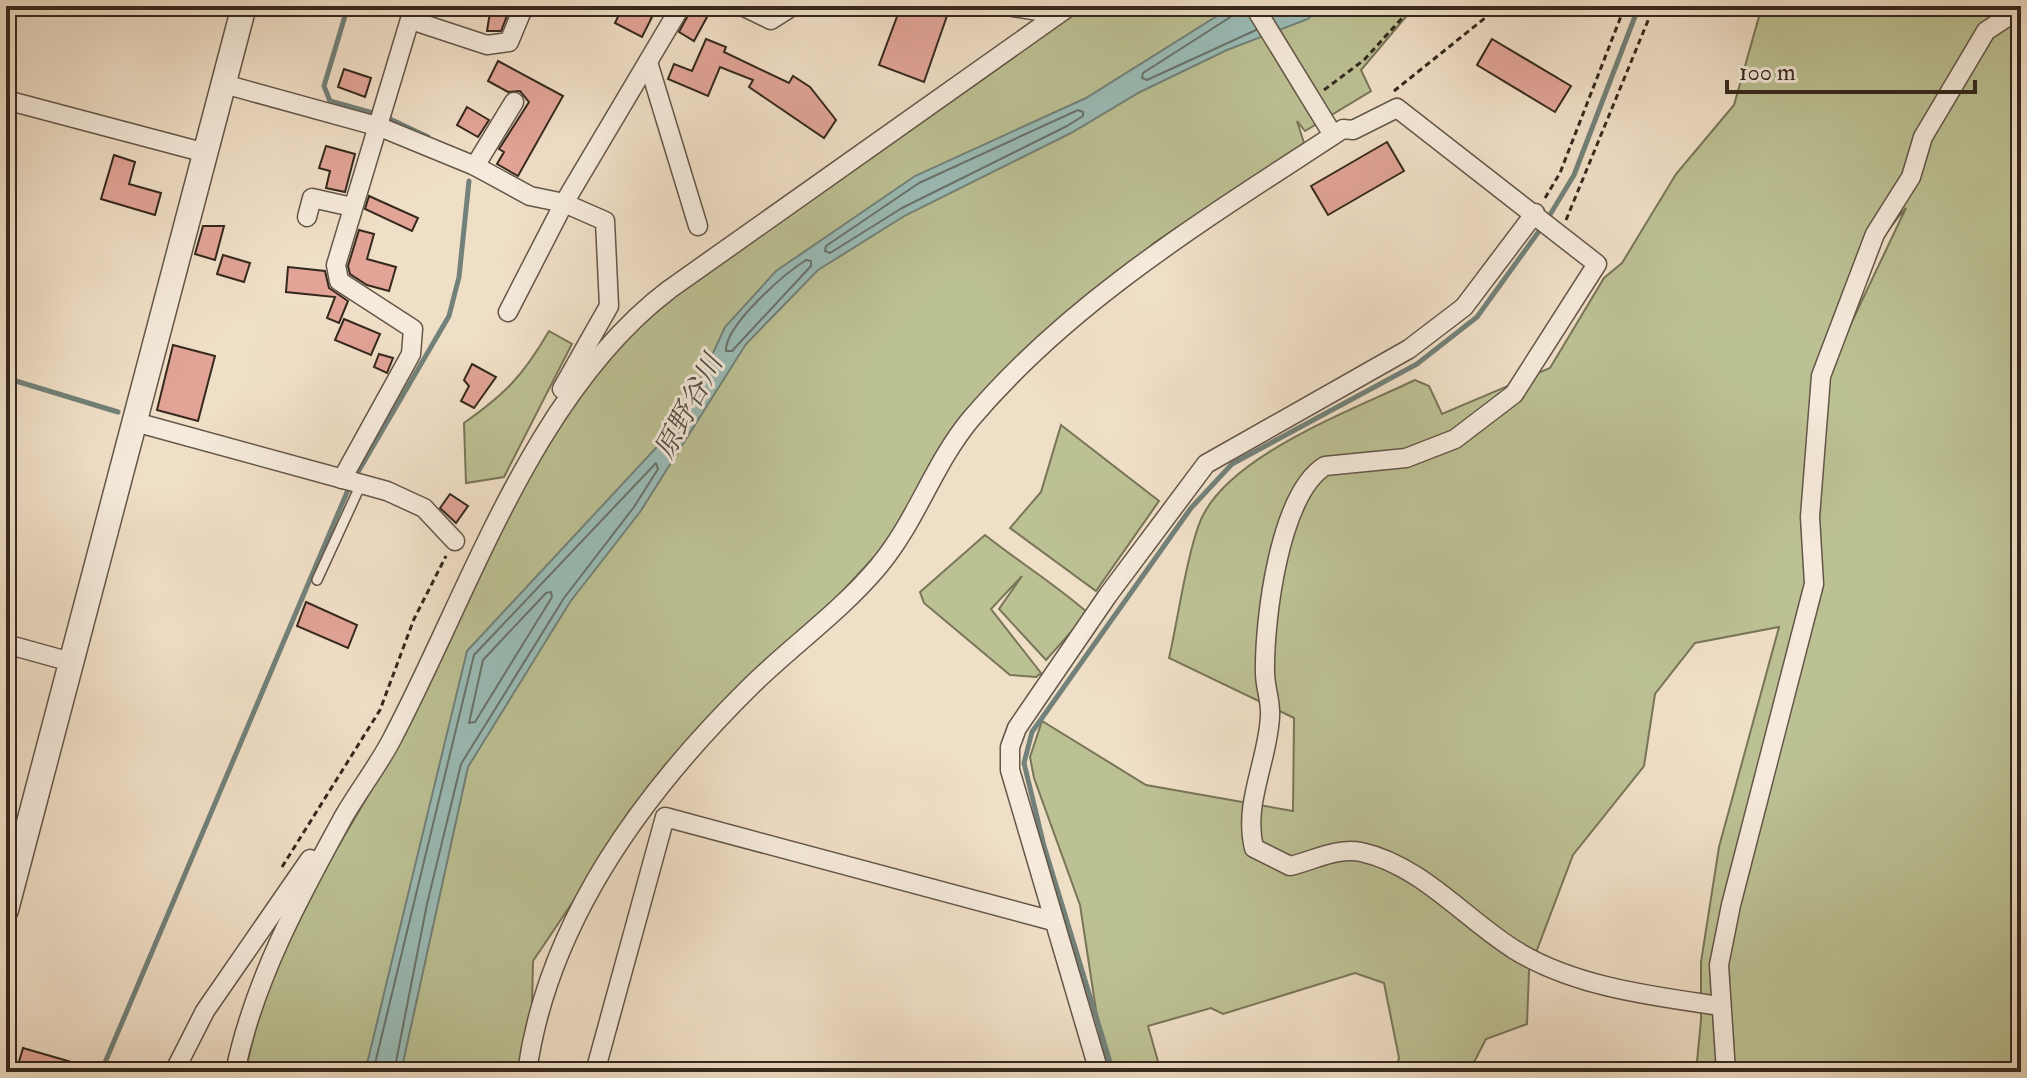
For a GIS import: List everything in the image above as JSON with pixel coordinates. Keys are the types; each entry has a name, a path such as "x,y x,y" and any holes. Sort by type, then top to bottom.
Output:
{"street":[{"path":"6,910 244,6"},
{"path":"351,482 411,354 414,340 413,329 339,281 336,265 412,13 487,45 509,42 524,6"},
{"path":"508,312 564,203 681,6"},
{"path":"742,6 771,20 793,6"},
{"path":"1007,6 1063,10"},
{"path":"1254,6 1333,135"},
{"path":"1726,1072 1719,965 1731,905 1814,584 1810,517 1821,376 1875,234 1911,177 1923,137 1986,31 2021,8"},
{"path":"235,1072 264,974 284,929 358,794 391,741 464,586 582,376 614,336 650,303 734,240 1063,10"},
{"path":"648,62 698,226"},
{"path":"224,84 380,127 475,166 530,196 564,203 605,221 609,306 562,385 561,412"},
{"path":"6,100 206,153"},
{"path":"475,166 514,102"},
{"path":"527,1072 538,1019 561,945 589,890 624,838 696,745 750,688 879,566 919,508 947,448 973,417 1062,328 1150,258 1333,135 1343,129 1353,130 1397,108 1597,264 1514,394 1455,439 1406,458 1325,466 1316,471 1301,493 1279,551 1265,672 1270,715 1248,825 1254,848 1290,866 1333,853 1361,852 1397,865 1516,951 1557,969 1637,994 1720,1006"},
{"path":"307,217 312,198 352,207"},
{"path":"1099,1072 1010,770 1010,747 1025,714 1206,464 1420,341 1464,307 1535,213"},
{"path":"135,422 351,482 424,508 455,541"},
{"path":"6,644 71,662"},
{"path":"174,1072 205,1011 330,827 358,794"},
{"path":"595,1072 665,817 1053,921"}],"lane":[{"path":"317,580 351,482"}],"path":[{"path":"1310,97 1364,60 1413,6"},
{"path":"1390,94 1500,6"},
{"path":"1535,213 1560,173 1625,6"},
{"path":"1559,234 1654,6"},
{"path":"279,871 380,710 414,619 455,541"}],"green space":[{"path":"1072,6 1415,6 1361,70 1371,91 1305,131 1297,121 1304,143 1154,243 1010,378 919,508 772,668 665,765 533,961 531,1047 526,1072 245,1072 265,991 292,914 339,845 385,767 556,419 669,289"},
{"path":"1762,6 2021,6 2021,1072 1696,1072 1701,1020 1701,962 1719,847 1779,627 1695,643 1655,694 1644,766 1573,855 1529,971 1527,1024 1486,1039 1469,1072 1395,1072 1399,1058 1384,983 1355,973 1223,1014 1211,1008 1148,1026 1161,1072 1110,1072 1101,1043 1080,905 1034,778 1030,757 1042,721 1146,785 1293,811 1294,718 1169,658 1193,543 1211,502 1232,479 1260,458 1325,422 1415,380 1429,386 1442,414 1550,368 1604,278 1622,263 1676,174 1734,105","holes":["1906,208 1847,332 1854,299 1868,266 1885,235"]},
{"path":"549,331 572,344 504,477 466,483 464,423 512,383"},
{"path":"1061,425 1159,501 1096,591 1010,528 1041,492"},
{"path":"985,535 1088,613 1046,660 999,609 1022,576 991,609 1041,673 1036,677 1010,675 924,603 920,592"}],"water":[{"name":"原野谷川","path":"1233,6 1323,6 1308,19 1227,50 1140,92 1071,133 906,215 818,270 746,344 640,512 570,602 468,767 401,1072 365,1072 467,651 682,420 725,327 776,271 915,176 1086,98"}],"building":[{"path":"491,6 511,6 501,31 487,31"},
{"path":"623,6 652,17 642,37 615,23"},
{"path":"693,6 713,6 694,41 679,32"},
{"path":"901,6 924,6 948,13 924,82 879,65"},
{"path":"706,39 726,47 724,52 789,83 793,76 810,87 836,120 824,138 749,87 753,80 720,67 708,96 668,79 674,64 692,71"},
{"path":"1492,39 1571,86 1555,112 1477,65"},
{"path":"498,61 563,96 518,176 497,164 504,152 499,149 529,102 520,91 508,92 488,81"},
{"path":"344,69 371,78 365,97 338,87"},
{"path":"467,107 489,120 478,137 457,125"},
{"path":"1387,142 1404,171 1328,215 1311,186"},
{"path":"326,146 355,154 345,192 326,188 330,171 319,168"},
{"path":"114,155 135,162 129,184 161,193 155,215 101,199"},
{"path":"369,196 418,218 412,231 365,209"},
{"path":"203,226 224,226 215,260 195,254"},
{"path":"359,230 374,234 367,259 396,267 389,291 367,285 350,274 348,266"},
{"path":"223,255 250,263 244,282 217,274"},
{"path":"288,267 325,271 329,288 348,301 339,323 327,318 335,297 286,292"},
{"path":"344,319 380,334 371,355 335,340"},
{"path":"173,345 215,356 198,421 157,410"},
{"path":"379,354 393,358 387,373 374,367"},
{"path":"472,364 496,377 474,408 461,401 469,386 464,380"},
{"path":"450,494 468,506 456,523 440,508"},
{"path":"306,602 357,625 348,648 297,626"},
{"path":"23,1048 92,1068 91,1072 16,1072"}],"waterway":[{"path":"348,6 324,86 330,101 373,113"},
{"path":"1548,218 1574,175 1639,6"},
{"path":"390,119 428,137"},
{"path":"358,472 449,316 459,277 469,181"},
{"path":"1113,1072 1044,846 1024,763 1032,732 1191,508 1232,464 1417,364 1477,317 1542,227"},
{"path":"6,378 118,412"},
{"path":"101,1072 348,490"}]}
